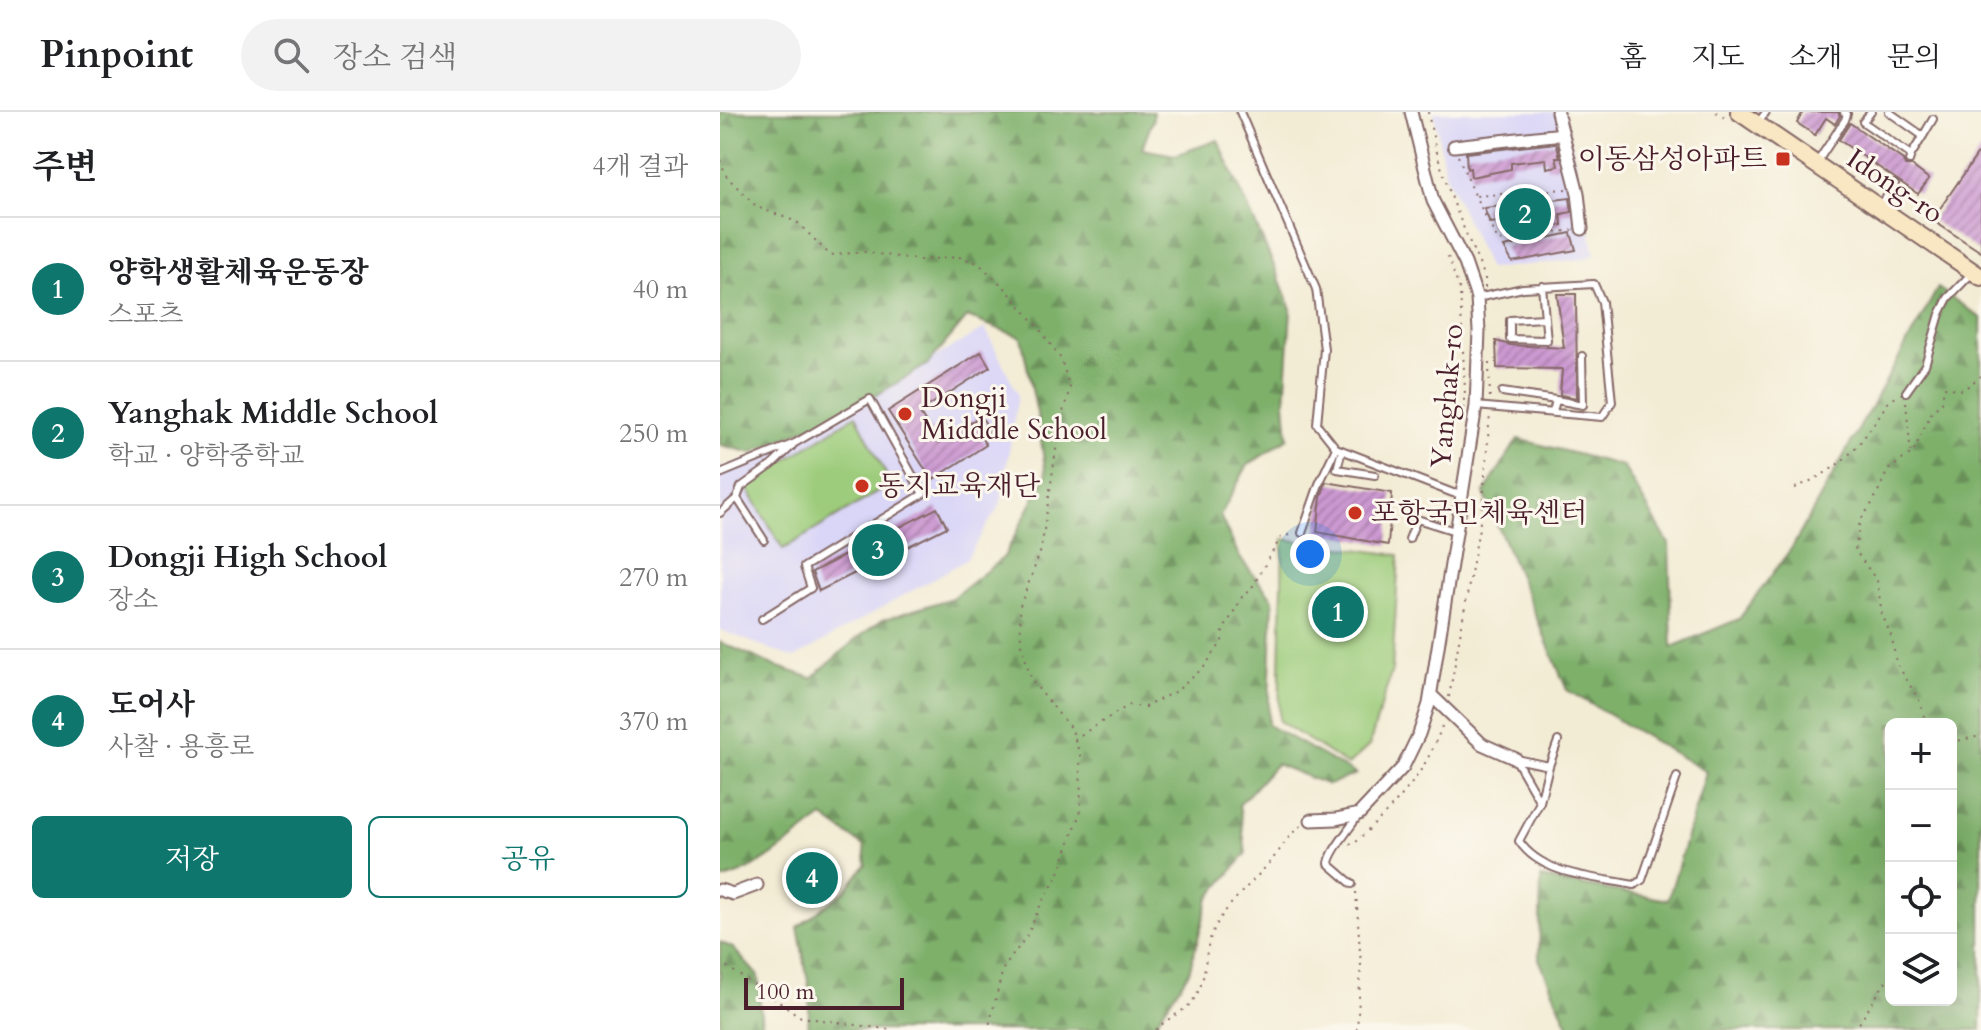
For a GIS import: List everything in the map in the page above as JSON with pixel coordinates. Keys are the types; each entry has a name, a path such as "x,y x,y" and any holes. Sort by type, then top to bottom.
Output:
{"street":[{"name":"Yanghak-ro","path":"1359,814 1403,767 1419,734 1431,695 1476,406 1477,298 1465,263 1433,201 1411,112"},
{"path":"1557,112 1577,188 1582,229"},
{"name":"Idong-ro","path":"1739,112 1762,118 1816,164 1977,274"},
{"path":"1454,146 1563,134"},
{"path":"1431,695 1482,744 1516,759"},
{"path":"1311,820 1359,814"},
{"path":"720,890 733,894 757,885"}],"lane":[{"path":"1240,112 1316,289 1324,349 1317,424 1339,449 1453,493 1463,494"},
{"path":"1816,164 1845,120 1847,114 1844,112"},
{"path":"1871,112 1863,122 1910,158 1933,119"},
{"path":"1889,112 1923,136"},
{"path":"1880,207 1895,184"},
{"path":"1906,392 1925,365 1948,298 1977,274"},
{"path":"1476,406 1602,417 1612,402 1602,302 1594,284 1542,286 1477,298"},
{"path":"1542,286 1547,340 1510,339 1510,320 1544,318"},
{"path":"1502,392 1583,405 1582,356"},
{"path":"720,474 795,443 870,399 923,494 804,567 811,588 762,619"},
{"path":"1553,412 1556,400"},
{"path":"720,513 737,498 741,487 772,465 795,443"},
{"path":"1339,449 1337,469 1375,475"},
{"path":"1302,533 1319,484 1339,449"},
{"path":"737,498 764,540"},
{"path":"1409,539 1417,519 1455,531"},
{"path":"1558,741 1540,802 1519,841 1527,853 1547,866 1634,885 1642,880 1677,777"},
{"path":"1516,759 1549,766"},
{"path":"1516,759 1540,802"},
{"path":"1352,884 1329,864 1329,856 1349,833 1359,814"}],"path":[{"path":"1454,146 1498,241 1582,229"},
{"path":"720,160 727,177 757,207 797,222 830,255 864,252 920,260 959,257 978,263 1005,288 1061,359 1070,388 1060,423 1041,550 1020,606 1021,644 1032,681 1072,730 1080,755 1081,810 1058,876 1028,934 1003,969 988,1030"},
{"path":"1475,196 1577,188"},
{"path":"1925,718 1920,702 1896,662 1892,638 1882,614 1877,581 1855,550 1860,521 1888,470 1911,455 1931,413 1942,402 1944,387 1963,390 1981,376"},
{"path":"1795,488 1826,475 1845,460 1889,401 1906,392 1911,455"},
{"path":"1073,739 1129,705 1145,707 1178,690 1204,667 1222,642 1223,631 1242,597 1250,591 1281,537 1302,533"},
{"path":"1957,741 1981,736"},
{"path":"1156,1030 1193,1001 1206,974 1209,942 1222,913 1275,856 1291,832 1311,820"},
{"path":"1352,884 1357,897 1361,966 1357,1030"},
{"path":"720,962 801,1017 892,1030"},
{"path":"1855,1030 1885,982"}],"shaded area":[{"path":"1434,112 1565,112 1595,255 1489,269 1445,173"},
{"name":"동지교육재단","path":"985,328 1018,394 1001,503 966,560 794,658 720,630 720,468 795,443 848,408"}],"green space":[{"path":"720,112 1153,112 1142,149 1175,155 1218,140 1291,309 1285,403 1288,438 1247,466 1220,516 1240,558 1273,599 1268,725 1356,774 1328,785 1276,764 1239,805 1246,854 1209,898 1189,972 1156,1022 1154,1030 808,1030 810,992 798,927 845,891 866,864 864,846 823,817 748,870 720,880 720,642 812,678 882,620 952,598 1004,557 1046,475 1021,337 967,317 928,364 870,399 752,453 720,445"},
{"path":"1938,288 1981,318 1981,1030 1570,1030 1539,959 1541,878 1668,900 1706,772 1567,690 1484,493 1518,439 1623,466 1669,544 1672,647 1739,619 1793,546"},
{"path":"856,415 891,484 783,549 746,486"},
{"path":"1283,539 1399,555 1392,670 1369,746 1348,765 1279,721"},
{"path":"720,942 733,948 758,976 762,1030 720,1030"}],"building":[{"path":"1803,112 1838,112 1840,116 1835,124 1826,118 1815,135 1797,123"},
{"path":"1850,123 1903,160 1905,166 1912,166 1929,179 1918,194 1839,140"},
{"path":"1556,143 1560,157 1556,157 1558,166 1547,168 1546,159 1511,163 1511,169 1471,177 1470,168 1467,169 1466,153"},
{"path":"1981,149 1981,252 1932,220"},
{"path":"1570,198 1572,212 1561,214 1562,225 1500,229 1498,222 1490,223 1484,208"},
{"path":"1571,233 1576,250 1512,262 1504,247"},
{"path":"1557,294 1576,294 1577,398 1560,395 1562,369 1497,368 1496,341 1510,345 1564,348"},
{"name":"Dongji Midddle School","path":"981,352 990,367 919,412 938,443 981,416 990,431 981,437 986,445 932,480 888,411"},
{"name":"포항국민체육센터","path":"1326,482 1392,493 1388,545 1317,532"},
{"path":"937,508 947,527 819,591 812,572"}],"place":[{"name":"이동삼성아파트","path":"1783,159"},
{"name":"Yanghak Middle School","path":"1525,214"},
{"name":"Dongji Midddle School","path":"905,414"},
{"name":"동지교육재단","path":"862,486"},
{"name":"포항국민체육센터","path":"1355,513"},
{"name":"Dongji High School","path":"878,550"},
{"name":"양학생활체육운동장","path":"1338,612"},
{"name":"도어사","path":"812,878"}]}
